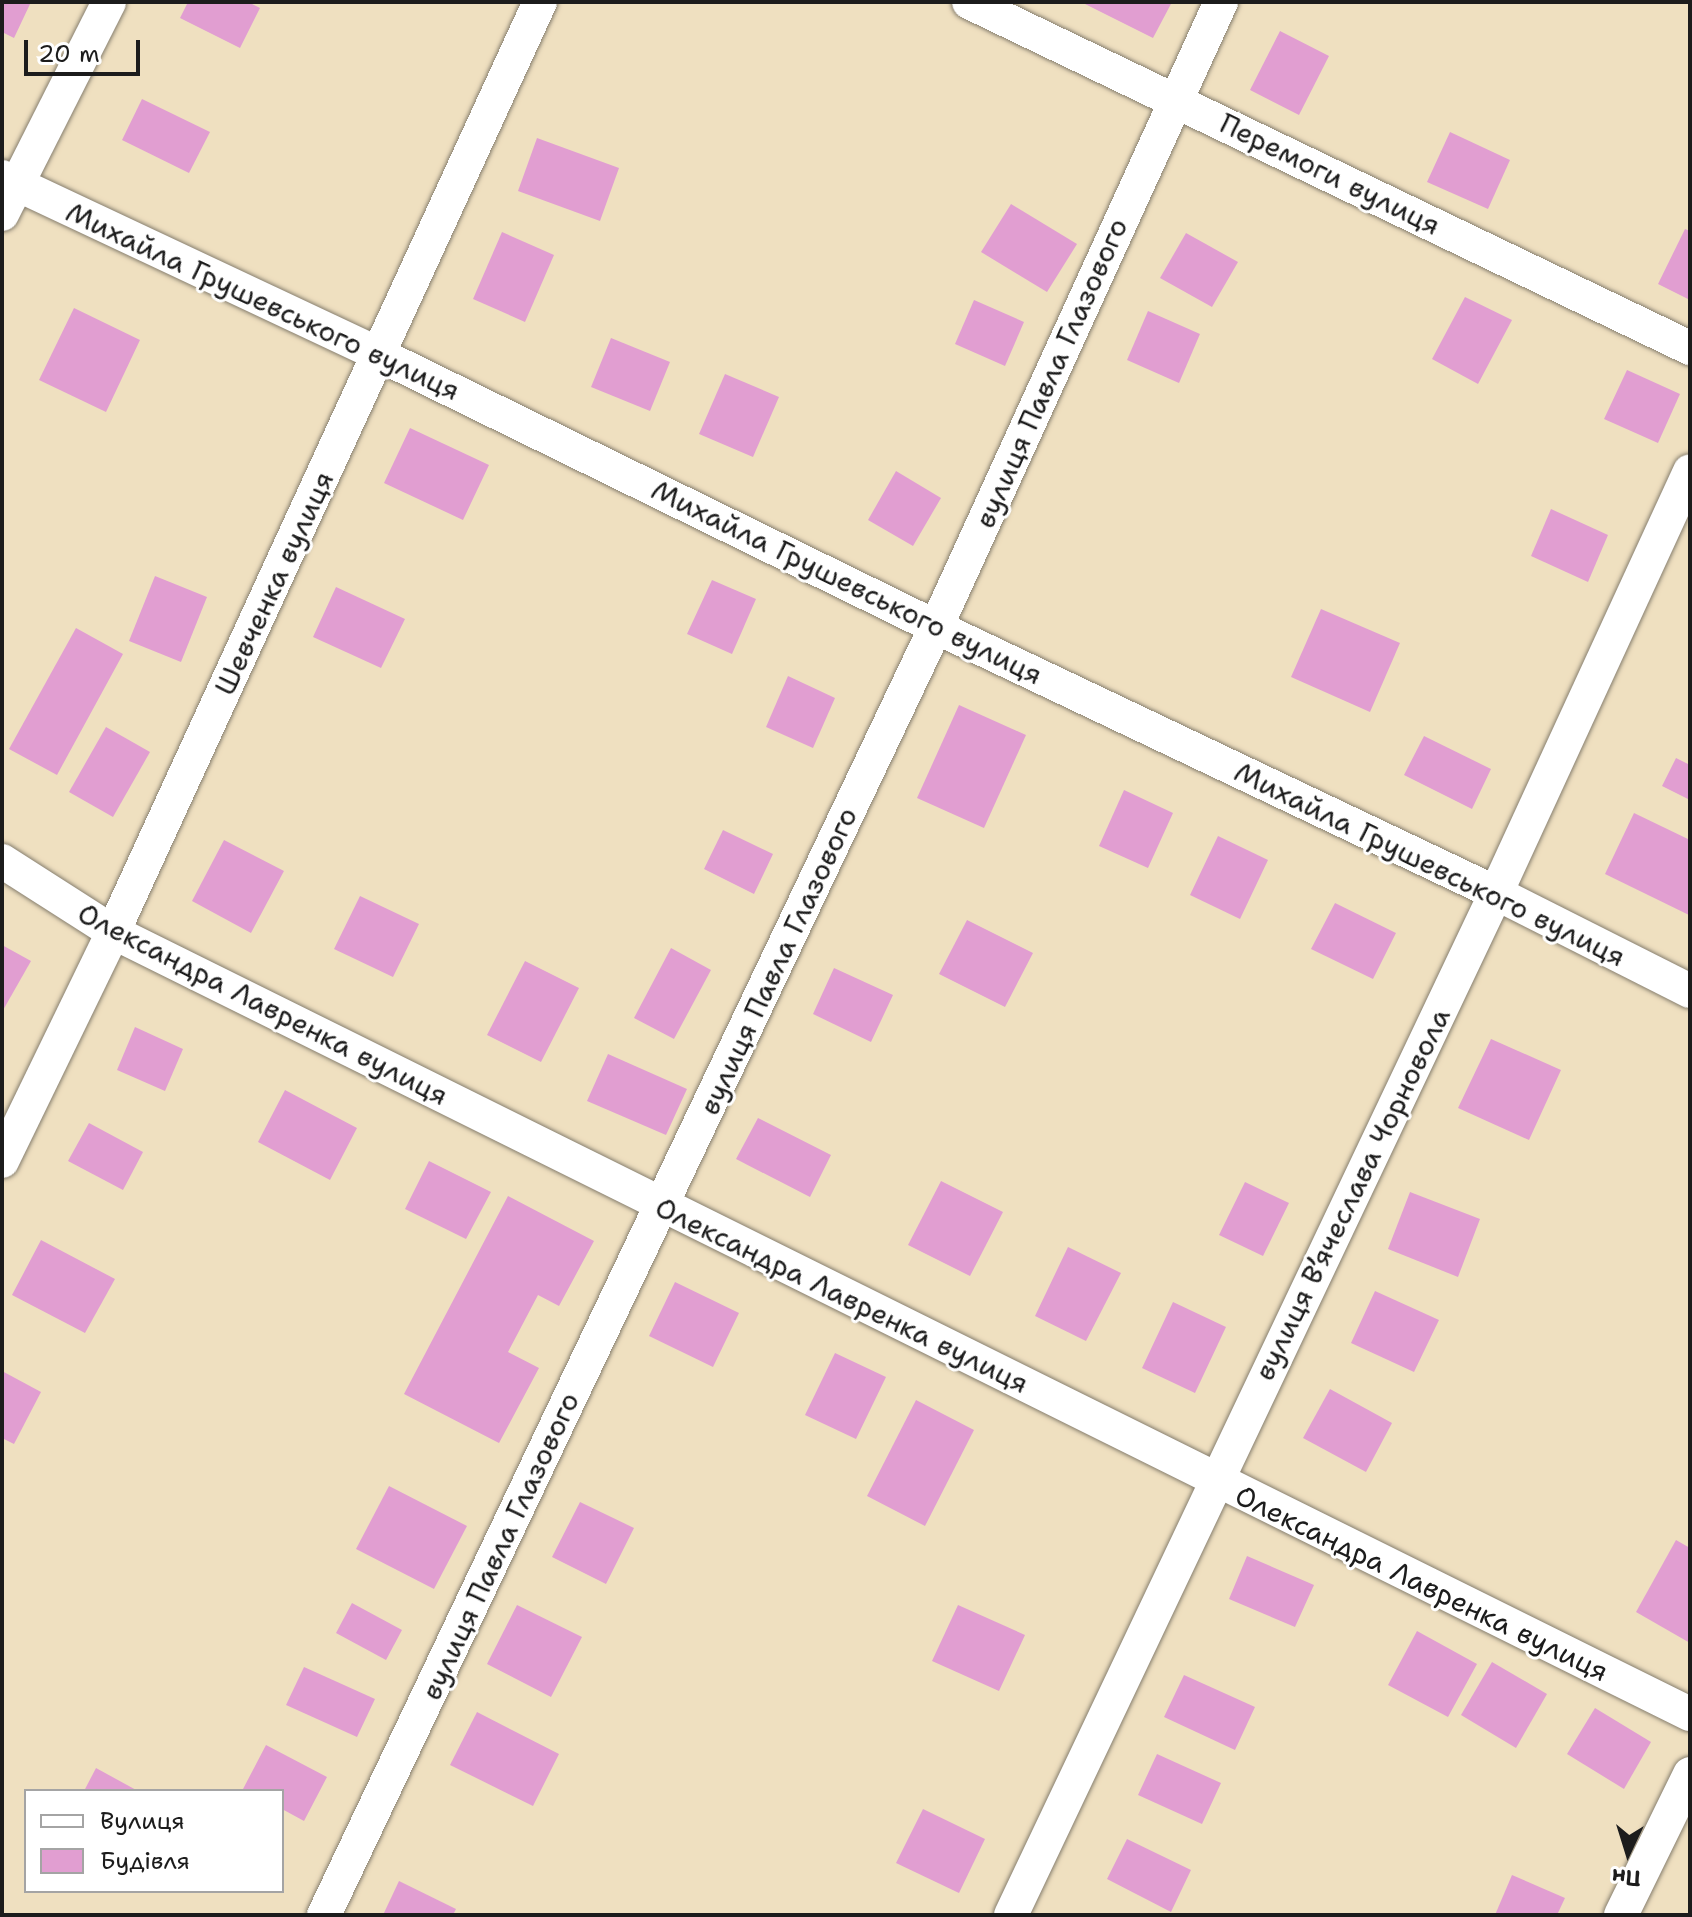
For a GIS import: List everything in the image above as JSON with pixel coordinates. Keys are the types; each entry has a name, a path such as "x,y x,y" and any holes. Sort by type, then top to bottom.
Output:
{"street":[{"path":"7,192 109,2"},
{"name":"Шевченка вулиця","path":"2,1161 113,932 540,2"},
{"name":"Перемоги вулиця","path":"969,2 1690,348"},
{"name":"вулиця Павла Глазового","path":"324,1915 936,627 1174,98 1221,2"},
{"name":"Михайла Грушевського вулиця","path":"7,192 380,355 936,627 1496,893 1690,991"},
{"name":"вулиця В’ячеслава Чорновола","path":"1011,1915 1496,893 1690,472"},
{"name":"Олександра Лавренка вулиця","path":"2,861 113,932 1690,1714"},
{"path":"1621,1915 1690,1774"}],"building":[{"path":"2,2 31,2 14,38 2,32"},
{"path":"188,2 248,2 260,8 240,48 180,18"},
{"path":"1081,2 1172,2 1153,38"},
{"path":"1280,31 1329,56 1299,115 1250,90"},
{"path":"142,99 210,132 189,173 122,140"},
{"path":"1450,132 1510,160 1488,209 1427,182"},
{"path":"537,138 619,168 600,221 518,191"},
{"path":"1011,204 1077,244 1047,292 981,252"},
{"path":"1685,229 1690,231 1690,300 1658,284"},
{"path":"502,232 554,255 525,322 473,299"},
{"path":"1186,233 1238,262 1212,307 1160,278"},
{"path":"1465,297 1512,320 1478,384 1432,359"},
{"path":"974,300 1024,322 1005,366 955,344"},
{"path":"74,308 140,340 106,412 39,380"},
{"path":"1148,311 1200,334 1179,383 1127,360"},
{"path":"611,338 670,362 650,411 591,387"},
{"path":"1627,370 1680,394 1658,443 1604,419"},
{"path":"725,374 779,397 753,457 699,434"},
{"path":"410,428 489,465 463,520 384,483"},
{"path":"896,471 941,498 913,546 868,520"},
{"path":"1551,509 1608,535 1588,582 1531,556"},
{"path":"155,576 207,597 181,662 129,641"},
{"path":"712,580 756,599 732,654 687,634"},
{"path":"336,587 405,619 381,668 313,637"},
{"path":"1321,609 1400,643 1370,712 1291,677"},
{"path":"76,628 123,654 57,775 9,749"},
{"path":"788,676 835,698 813,748 766,727"},
{"path":"959,705 1026,735 984,828 917,798"},
{"path":"106,727 150,752 113,817 69,792"},
{"path":"1424,736 1491,769 1472,809 1404,775"},
{"path":"1676,758 1690,765 1690,800 1662,786"},
{"path":"1124,790 1173,813 1148,868 1099,846"},
{"path":"1634,813 1690,840 1689,915 1605,874"},
{"path":"723,830 773,854 754,894 704,869"},
{"path":"1218,836 1268,860 1240,919 1190,895"},
{"path":"224,840 284,871 251,933 192,901"},
{"path":"360,896 419,924 393,977 334,949"},
{"path":"1335,903 1396,933 1373,979 1311,949"},
{"path":"967,920 1033,953 1005,1007 939,974"},
{"path":"2,945 31,961 2,1012"},
{"path":"671,948 711,970 674,1039 634,1018"},
{"path":"525,961 579,988 541,1062 487,1035"},
{"path":"834,968 893,995 871,1042 813,1014"},
{"path":"135,1027 183,1049 165,1091 117,1070"},
{"path":"1491,1039 1561,1070 1529,1140 1458,1108"},
{"path":"608,1054 687,1089 666,1135 587,1101"},
{"path":"285,1090 357,1128 330,1180 258,1142"},
{"path":"758,1118 831,1155 810,1197 736,1159"},
{"path":"89,1123 143,1152 123,1190 68,1161"},
{"path":"429,1161 491,1192 466,1239 405,1209"},
{"path":"941,1181 1003,1212 970,1276 908,1245"},
{"path":"1245,1182 1289,1203 1263,1256 1219,1235"},
{"path":"1410,1192 1480,1219 1458,1277 1388,1249"},
{"path":"508,1196 594,1241 559,1306 538,1295 508,1352 539,1368 499,1443 404,1394"},
{"path":"41,1240 115,1279 85,1333 12,1295"},
{"path":"1068,1247 1121,1273 1086,1341 1035,1316"},
{"path":"675,1282 739,1313 713,1367 649,1336"},
{"path":"1375,1291 1439,1320 1414,1372 1351,1343"},
{"path":"1173,1302 1226,1327 1195,1393 1142,1368"},
{"path":"835,1353 886,1377 856,1439 805,1415"},
{"path":"2,1371 41,1392 14,1444 2,1438"},
{"path":"1330,1389 1392,1423 1366,1472 1303,1438"},
{"path":"916,1400 974,1430 925,1526 867,1496"},
{"path":"389,1486 467,1526 434,1589 356,1549"},
{"path":"580,1502 634,1528 606,1584 552,1557"},
{"path":"1676,1540 1690,1548 1690,1643 1636,1612"},
{"path":"1247,1556 1314,1585 1295,1627 1229,1599"},
{"path":"352,1603 402,1630 386,1660 336,1633"},
{"path":"517,1605 582,1637 551,1697 487,1664"},
{"path":"958,1605 1025,1635 999,1691 932,1661"},
{"path":"1417,1631 1477,1664 1448,1717 1388,1685"},
{"path":"1492,1662 1547,1694 1516,1748 1461,1715"},
{"path":"304,1667 375,1699 357,1737 286,1705"},
{"path":"1184,1675 1255,1707 1235,1750 1164,1717"},
{"path":"1595,1708 1651,1742 1624,1789 1567,1754"},
{"path":"477,1712 559,1754 533,1806 450,1765"},
{"path":"266,1745 327,1777 304,1821 284,1810 284,1789 243,1789"},
{"path":"1157,1754 1221,1783 1202,1824 1138,1795"},
{"path":"96,1768 134,1789 85,1789"},
{"path":"923,1809 985,1839 959,1893 896,1863"},
{"path":"1127,1839 1191,1870 1171,1912 1107,1879"},
{"path":"1512,1875 1565,1898 1557,1915 1495,1915"},
{"path":"399,1881 456,1909 453,1915 383,1915"}]}
